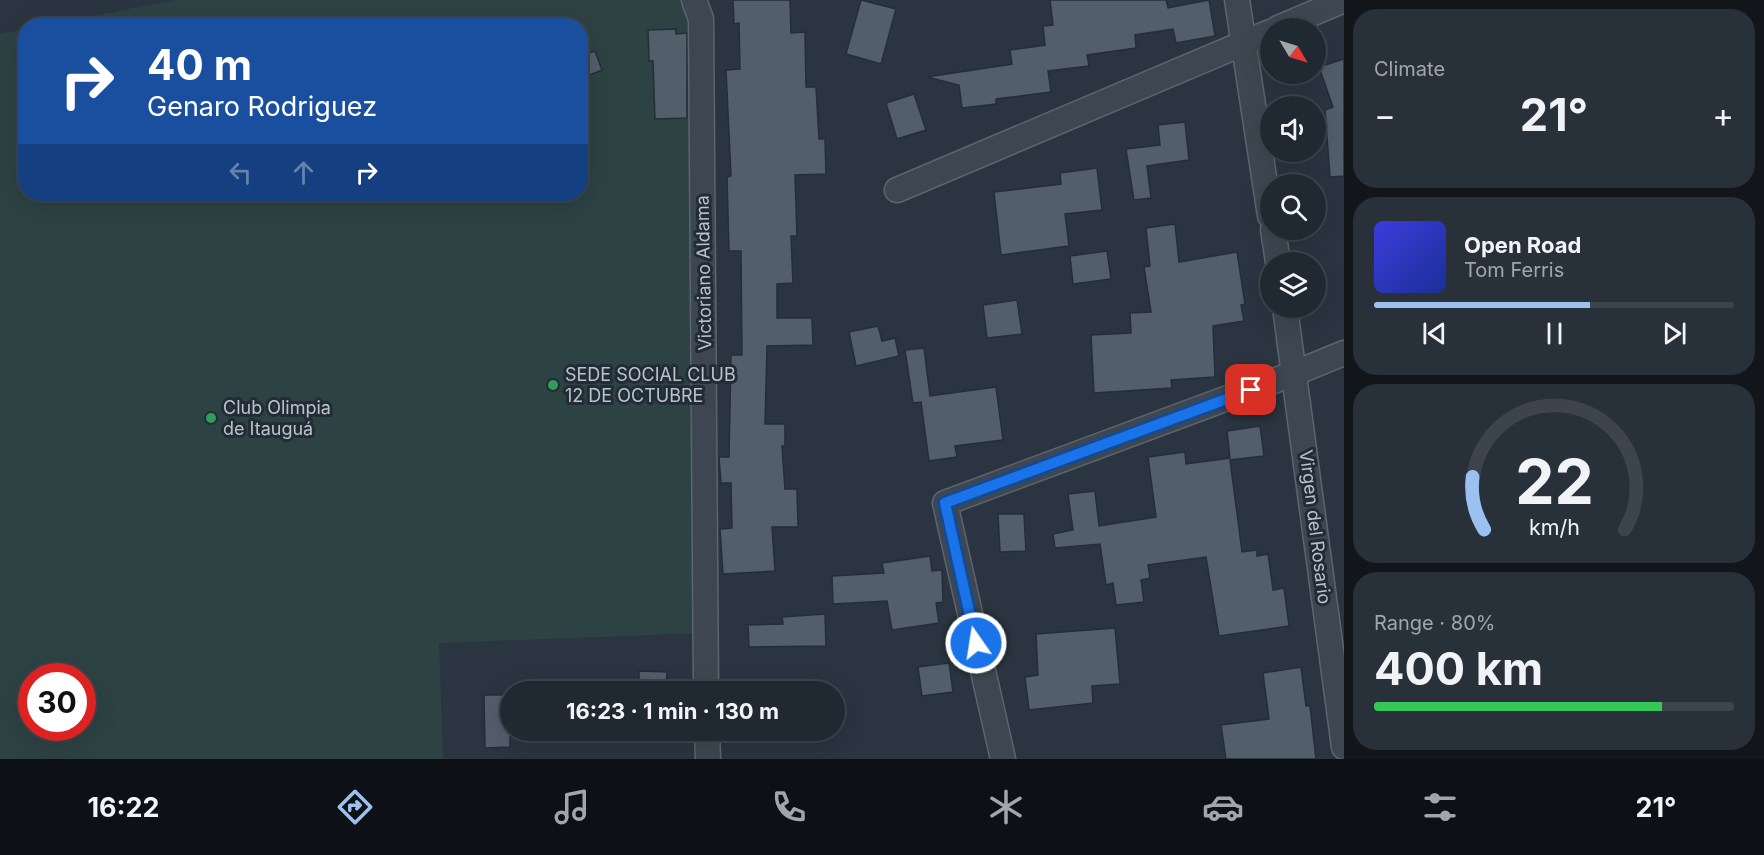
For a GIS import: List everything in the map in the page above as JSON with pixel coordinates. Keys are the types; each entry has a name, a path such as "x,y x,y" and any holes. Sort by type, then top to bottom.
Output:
{"street":[{"name":"Victoriano Aldama","path":"694,0 701,19 706,681"},
{"path":"1237,0 1264,174"},
{"path":"1302,18 1344,0"},
{"path":"897,190 1260,36"},
{"name":"Virgen del Rosario","path":"1287,318 1344,747"},
{"path":"1003,759 945,503 1295,373 1344,352"},
{"path":"707,741 708,759"}],"green space":[{"name":"Club Olimpia de Itauguá","path":"177,0 685,0 698,30 703,633 439,643 443,759 0,759 0,34 18,30 18,201 588,201 588,18 83,18"}],"building":[{"path":"733,0 790,0 791,33 805,32 806,87 816,87 819,139 825,139 826,174 795,175 797,236 791,236 793,283 777,284 777,318 812,318 813,345 767,346 765,424 785,424 785,446 782,446 785,489 797,489 798,527 772,527 775,571 723,574 720,529 732,528 731,483 721,483 719,457 729,457 731,355 742,355 741,251 729,251 727,177 731,176 726,70 740,69 739,23 734,24"},
{"path":"861,0 896,9 881,64 846,54"},
{"path":"1050,0 1166,0 1168,8 1209,0 1215,36 1176,43 1173,29 1135,35 1136,48 1087,55 1089,66 1048,71 1051,92 996,99 996,104 962,108 959,85 927,77 1012,64 1010,50 1045,45 1043,26 1053,25"},
{"path":"676,29 676,34 687,33 687,118 655,119 653,61 649,61 648,30"},
{"path":"595,51 602,70 588,76 588,53"},
{"path":"1344,59 1344,176 1330,177 1326,110 1333,107 1325,84 1326,65"},
{"path":"914,94 926,130 897,139 886,103"},
{"path":"1185,122 1189,160 1147,166 1151,198 1134,200 1126,149 1160,145 1158,125"},
{"path":"1097,168 1102,210 1065,214 1069,246 1001,255 994,192 1061,184 1060,173"},
{"path":"1175,224 1179,262 1237,252 1245,304 1241,305 1244,321 1213,326 1215,377 1171,380 1172,388 1094,393 1091,335 1131,333 1130,313 1151,312 1144,267 1150,266 1146,228"},
{"path":"1107,251 1111,279 1073,284 1070,256"},
{"path":"1017,300 1022,334 987,338 983,305"},
{"path":"878,326 882,341 895,338 899,356 856,366 849,332"},
{"path":"924,348 930,396 996,387 1003,440 955,446 957,457 929,461 921,402 913,403 905,350"},
{"path":"1260,426 1264,456 1230,460 1242,552 1257,550 1257,556 1268,554 1273,590 1284,588 1289,626 1219,636 1206,557 1148,565 1150,578 1141,580 1144,602 1116,605 1113,583 1106,585 1100,544 1055,548 1053,534 1073,530 1068,494 1095,491 1099,526 1156,517 1148,457 1185,452 1186,464 1230,458 1227,431"},
{"path":"998,514 1024,514 1026,551 1000,552"},
{"path":"930,556 932,571 942,570 943,602 936,603 939,623 892,630 887,601 833,604 832,576 884,573 882,563"},
{"path":"825,614 826,646 749,647 748,625 783,624 782,617"},
{"path":"1115,628 1120,684 1092,686 1093,703 1029,710 1025,677 1038,675 1036,634"},
{"path":"949,663 953,692 922,696 918,667"},
{"path":"1301,667 1306,706 1310,706 1316,759 1226,759 1221,725 1269,719 1263,673"},
{"path":"639,671 667,672 667,681 639,681"},
{"path":"484,695 500,695 500,741 510,741 510,747 485,748"}],"place":[{"name":"SEDE SOCIAL CLUB 12 DE OCTUBRE","path":"553,385"},
{"name":"Club Olimpia de Itauguá","path":"211,418"}],"route":[{"path":"976,643 945,503 1251,390"}]}
